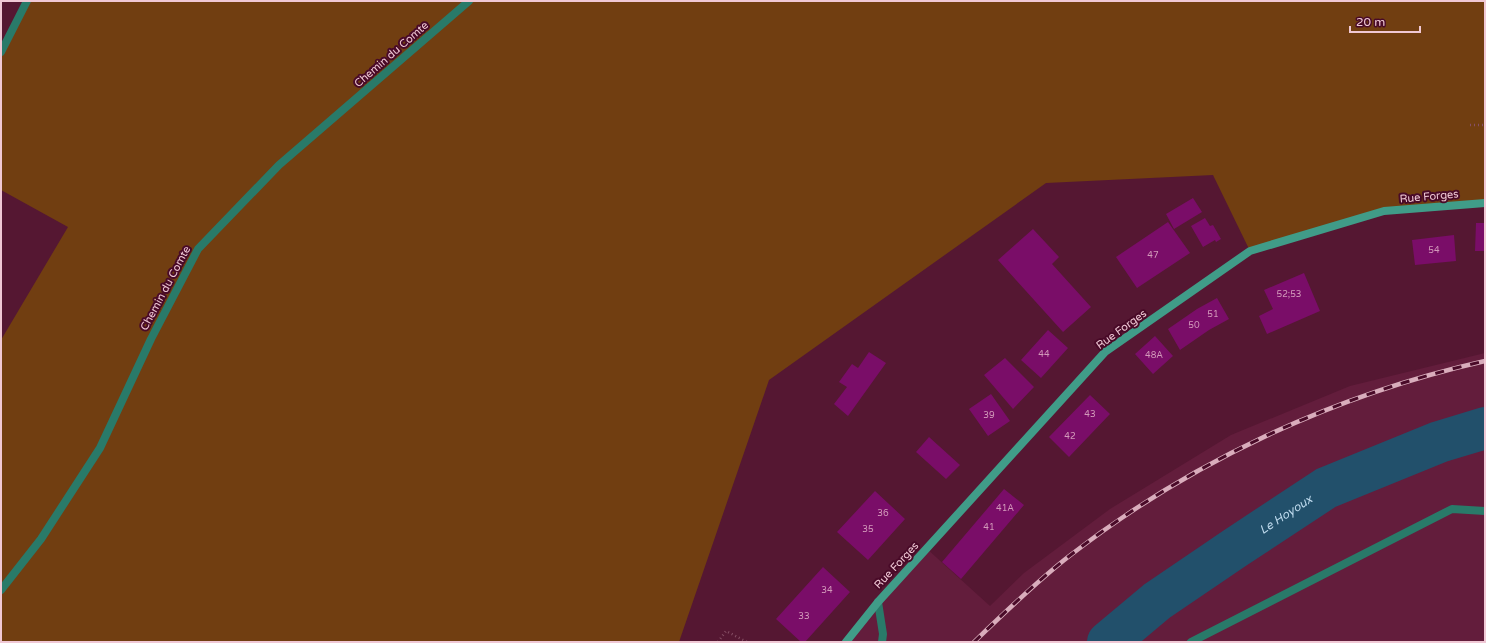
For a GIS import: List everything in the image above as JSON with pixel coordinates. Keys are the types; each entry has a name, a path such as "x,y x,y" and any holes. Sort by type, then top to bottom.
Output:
{"main road":[{"name":"Rue Forges","path":"846,642 878,602 1105,352 1250,251 1384,211 1485,203"}],"street":[{"path":"1,52 27,1"},
{"name":"Chemin du Comte","path":"1,590 41,539 100,448 151,339 198,249 279,165 469,1"},
{"path":"1190,642 1452,509 1485,511"},
{"path":"878,602 883,634 882,642"}],"path":[{"path":"1470,125 1485,125"},
{"path":"718,642 726,631 747,642"}],"shaded area":[{"path":"27,1 1485,1 1485,203 1384,211 1250,251 1213,175 1046,183 769,380 679,642 1,642 1,340 68,227 1,190 1,52"},
{"path":"1485,353 1485,642 846,642 926,548 990,606 1024,573 1110,509 1231,435 1350,386"}],"building":[{"path":"1193,198 1202,212 1174,229 1166,214"},
{"path":"1205,218 1210,226 1213,225 1221,239 1216,242 1215,240 1203,247 1191,226"},
{"path":"1168,222 1190,253 1137,288 1116,257"},
{"path":"1476,223 1485,223 1485,251 1475,251"},
{"path":"1033,229 1059,257 1052,264 1091,307 1063,332 998,260"},
{"path":"1454,235 1456,261 1415,265 1412,240"},
{"path":"1304,273 1320,311 1267,334 1259,316 1273,309 1264,290"},
{"path":"1217,298 1229,319 1209,330 1180,350 1168,329 1197,309"},
{"path":"1048,330 1068,348 1041,378 1021,360"},
{"path":"1155,336 1173,356 1153,374 1135,354"},
{"path":"869,352 886,363 848,416 834,404 847,387 839,382 852,364 858,368"},
{"path":"1005,358 1034,387 1013,409 984,375"},
{"path":"991,394 1010,421 988,436 969,409"},
{"path":"1090,395 1110,414 1069,457 1049,437"},
{"path":"929,437 960,465 946,479 916,452"},
{"path":"1004,489 1024,505 961,579 942,562"},
{"path":"875,491 905,519 868,560 837,532"},
{"path":"823,567 850,592 805,642 801,642 776,619"}],"waterway":[{"name":"Le Hoyoux","path":"1108,642 1157,601 1326,488 1439,442 1485,428"}],"railway":[{"path":"974,642 1008,609 1068,557 1163,491 1214,462 1266,436 1319,413 1373,393 1429,375 1485,361"}]}
